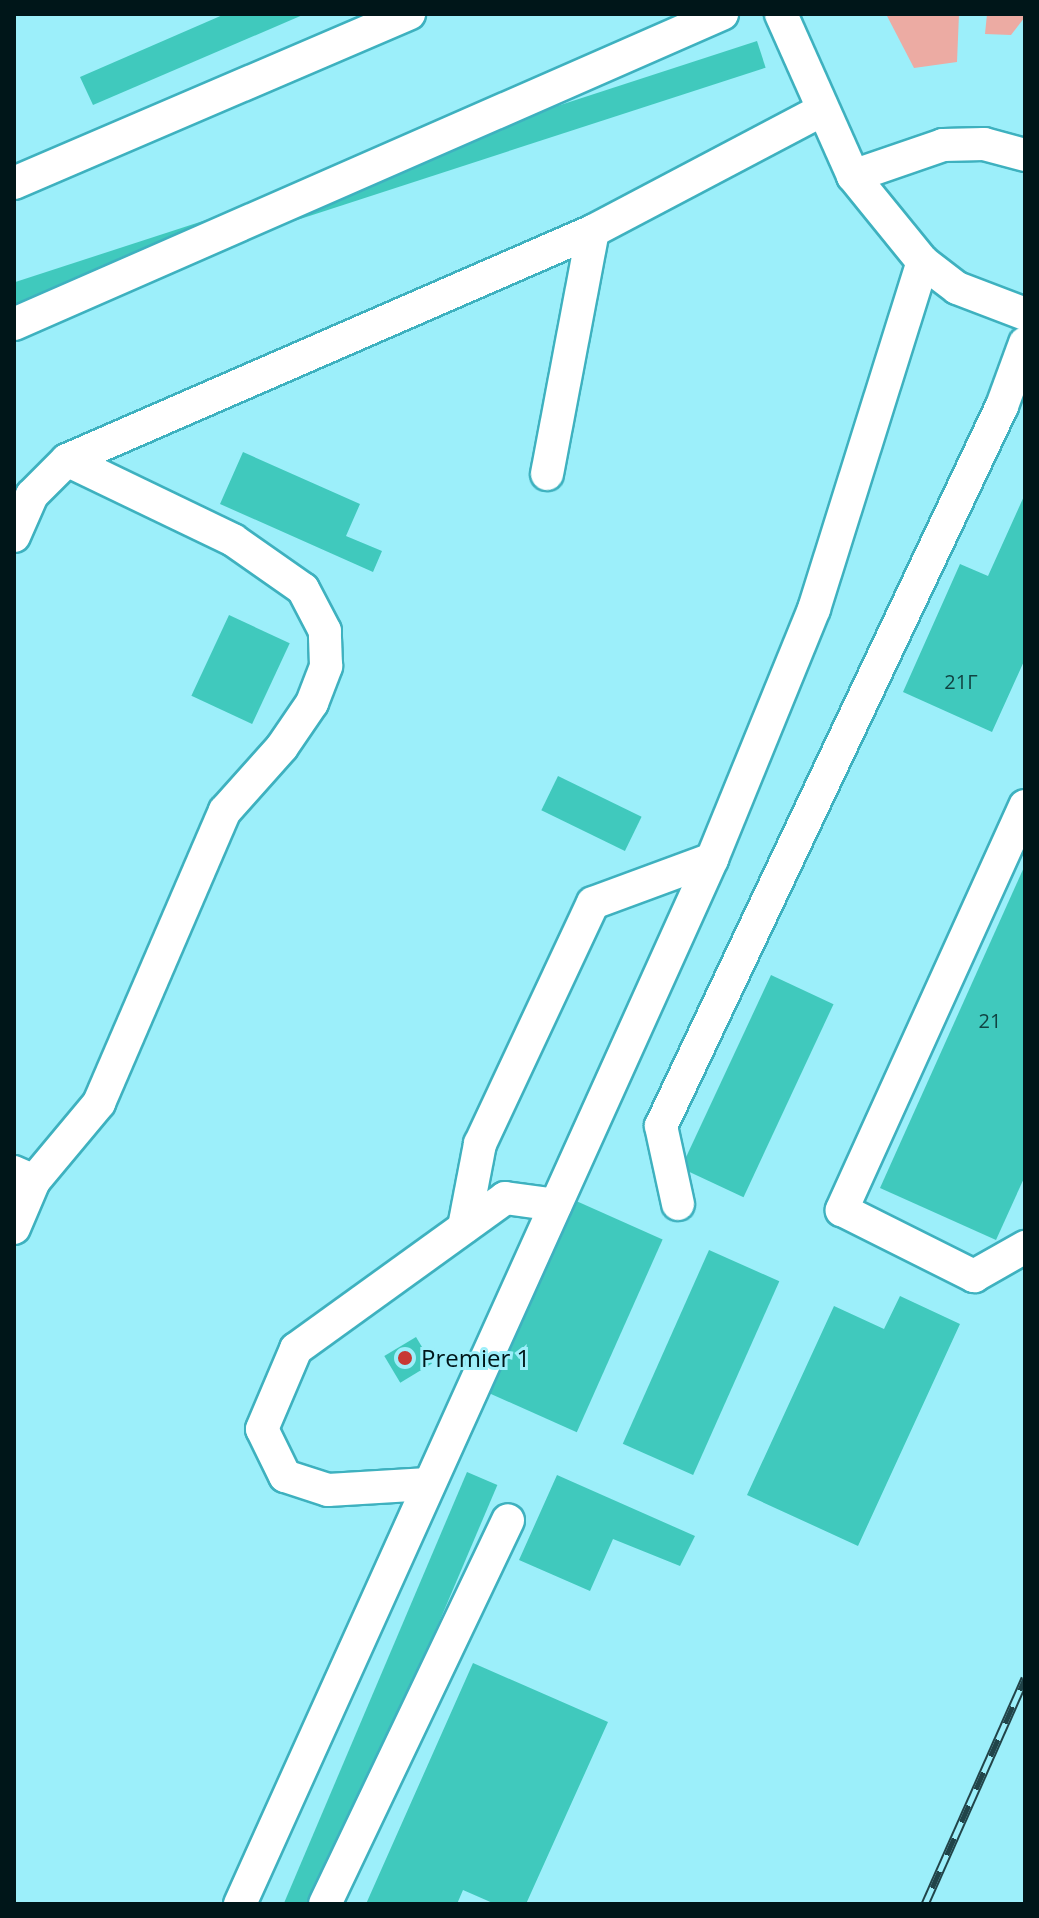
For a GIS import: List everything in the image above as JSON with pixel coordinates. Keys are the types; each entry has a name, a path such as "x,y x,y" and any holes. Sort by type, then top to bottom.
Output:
{"lane":[{"path":"14,183 409,14"},
{"path":"14,324 722,14"},
{"path":"781,14 821,111 853,176 923,262 957,288 1025,314"},
{"path":"14,536 32,495 67,460 593,231 821,111"},
{"path":"853,176 943,145 984,144 1025,155"},
{"path":"547,474 593,231"},
{"path":"240,1904 712,859 814,609 923,262"},
{"path":"678,1204 661,1126 1002,406 1025,343"},
{"path":"14,1228 24,1177 99,1103 225,811 282,747 312,703 326,666 325,631 303,589 233,540 67,460"},
{"path":"1025,806 842,1210 974,1276 1025,1247"},
{"path":"464,1227 480,1144 593,903 712,859"},
{"path":"428,1484 328,1490 285,1476 262,1429 296,1349 505,1198 556,1205"},
{"path":"325,1904 508,1520"}],"shaded area":[{"path":"886,14 959,14 957,62 914,68"},
{"path":"987,14 1025,14 1025,17 1011,35 985,34"}],"building":[{"path":"225,14 305,14 93,105 80,77"},
{"path":"757,41 766,68 14,312 14,282"},
{"path":"243,452 360,504 346,536 382,551 373,572 220,504"},
{"path":"1025,494 1025,659 992,732 903,692 960,564 988,576"},
{"path":"229,615 290,643 252,724 191,696"},
{"path":"558,776 642,817 625,851 541,810"},
{"path":"1025,865 1025,1176 996,1240 880,1188"},
{"path":"771,975 834,1004 744,1197 681,1168"},
{"path":"574,1200 663,1239 577,1432 488,1393"},
{"path":"709,1250 779,1281 693,1475 623,1444"},
{"path":"900,1296 960,1324 858,1546 747,1495 834,1306 884,1329"},
{"path":"416,1337 432,1364 400,1383 384,1356"},
{"path":"467,1472 497,1485 319,1904 284,1904"},
{"path":"557,1475 695,1536 680,1566 613,1539 590,1591 519,1560"},
{"path":"473,1663 608,1722 526,1904 495,1904 463,1890 457,1904 366,1904"}],"railway":[{"path":"925,1904 1025,1678"}],"place":[{"name":"Premier 1","path":"405,1358"}]}
